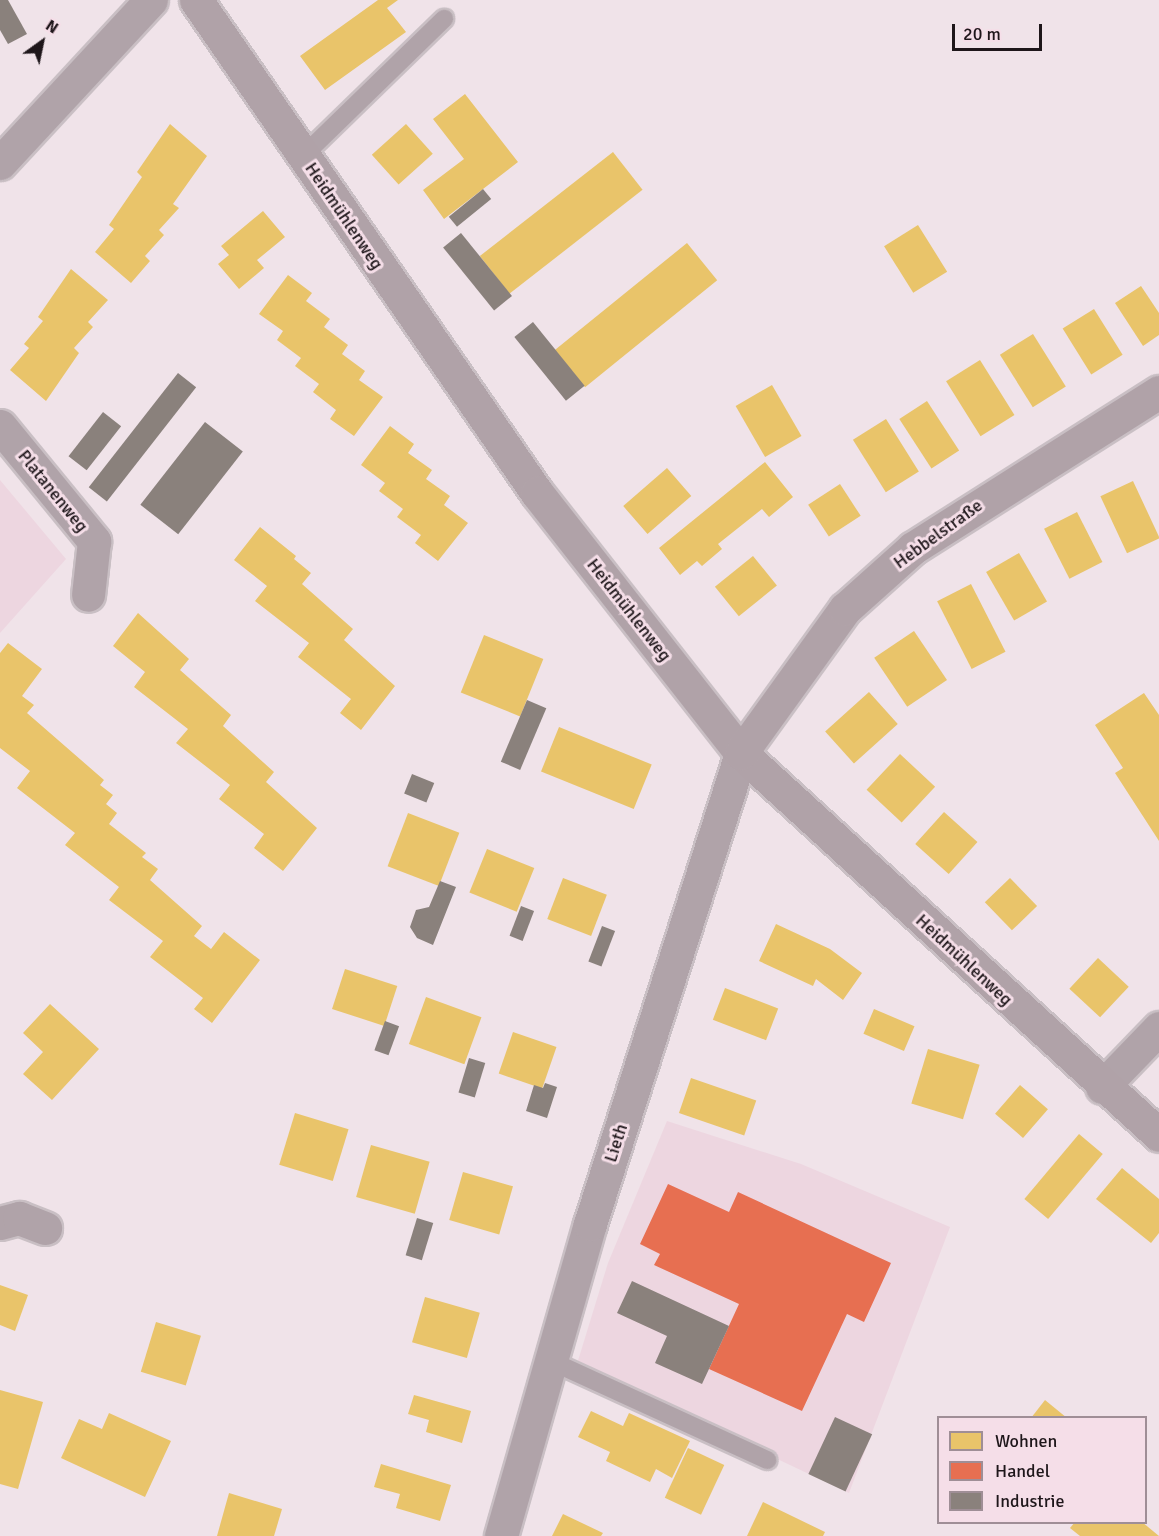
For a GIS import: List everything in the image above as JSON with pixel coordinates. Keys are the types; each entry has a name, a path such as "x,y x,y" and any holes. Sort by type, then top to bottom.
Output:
{"street":[{"path":"0,163 151,0"},
{"name":"Heidmühlenweg","path":"196,0 537,493 741,753 1102,1087 1159,1135"},
{"name":"Hebbelstraße","path":"741,753 844,609 913,548 1159,392"},
{"name":"Platanenweg","path":"0,426 94,542 88,595"},
{"name":"Lieth","path":"501,1536 551,1361 741,753"},
{"path":"1102,1087 1159,1028"},
{"path":"0,1222 19,1218 45,1228"}],"lane":[{"path":"303,156 444,19"},
{"path":"551,1361 767,1460"}],"shaded area":[{"path":"0,480 66,559 0,633"},
{"path":"667,1121 801,1164 950,1227 849,1493 577,1364 608,1263"}],"building: Wohnen":[{"path":"378,0 398,0 387,8 406,32 325,90 300,56"},
{"path":"465,94 518,162 444,219 423,190 464,159 433,119"},
{"path":"170,124 207,156 173,204 179,208 159,230 164,235 145,256 150,261 131,283 95,252 114,229 109,225 142,177 137,172"},
{"path":"406,124 433,154 399,185 372,155"},
{"path":"613,152 643,190 509,294 480,256"},
{"path":"263,211 285,237 257,260 264,268 239,289 218,264 229,255 221,246"},
{"path":"918,225 947,272 913,293 884,246"},
{"path":"687,243 717,280 585,387 555,350"},
{"path":"71,269 108,300 88,322 93,327 74,348 79,353 46,401 10,370 29,348 24,344 43,321 38,317"},
{"path":"288,275 312,293 306,301 330,319 324,327 348,345 342,354 365,371 359,380 383,397 354,436 330,419 336,410 313,392 319,384 295,366 301,358 277,340 283,331 259,314"},
{"path":"1141,286 1159,313 1159,335 1143,346 1115,303"},
{"path":"1094,309 1123,355 1091,374 1063,329"},
{"path":"1033,334 1066,387 1033,407 1000,355"},
{"path":"980,360 1014,415 981,436 946,381"},
{"path":"772,385 802,436 765,457 736,406"},
{"path":"927,401 959,450 931,468 899,419"},
{"path":"886,419 919,472 886,492 853,440"},
{"path":"390,426 414,444 408,453 432,470 426,479 450,496 444,505 468,523 438,561 415,543 421,535 397,517 403,509 379,491 385,483 361,465"},
{"path":"765,462 793,497 769,517 762,509 718,544 722,549 702,566 697,561 680,575 659,548"},
{"path":"667,468 691,496 648,534 623,506"},
{"path":"1133,481 1159,538 1127,553 1100,496"},
{"path":"840,484 861,516 829,537 808,505"},
{"path":"1077,512 1102,562 1069,579 1044,529"},
{"path":"260,527 296,556 294,559 311,573 302,584 353,629 344,640 395,686 361,730 340,713 351,699 298,657 309,643 255,601 267,586 234,560"},
{"path":"1019,553 1047,601 1014,620 986,572"},
{"path":"753,556 777,586 739,616 715,587"},
{"path":"971,584 1006,652 972,669 937,601"},
{"path":"138,613 189,659 180,670 231,715 223,726 274,772 266,782 317,828 283,871 254,848 264,834 219,799 230,785 176,743 188,729 134,687 145,672 113,646"},
{"path":"914,631 947,680 907,707 874,658"},
{"path":"484,635 543,659 520,716 461,692"},
{"path":"8,643 42,669 22,696 34,705 27,713 104,780 100,785 113,795 106,804 117,813 109,824 146,853 142,857 158,869 150,880 202,926 194,936 211,949 224,932 260,960 212,1023 194,1009 203,998 150,957 163,941 109,900 119,887 65,845 75,833 17,788 30,771 0,748 0,653"},
{"path":"869,692 898,724 854,763 825,731"},
{"path":"1144,693 1159,715 1159,841 1115,773 1123,768 1095,725"},
{"path":"559,727 652,764 634,809 541,772"},
{"path":"900,754 935,787 902,823 867,790"},
{"path":"944,812 977,842 949,874 915,844"},
{"path":"408,813 459,833 439,886 388,866"},
{"path":"487,849 534,868 517,912 469,893"},
{"path":"563,878 607,895 591,936 547,919"},
{"path":"1010,878 1037,906 1012,930 985,902"},
{"path":"776,924 830,949 862,973 843,1000 816,979 813,986 759,961"},
{"path":"1098,958 1129,987 1100,1017 1069,989"},
{"path":"345,969 397,986 384,1026 332,1009"},
{"path":"725,988 778,1008 766,1040 713,1020"},
{"path":"426,997 481,1017 464,1064 409,1044"},
{"path":"50,1004 99,1049 52,1100 23,1074 43,1052 23,1033"},
{"path":"874,1009 915,1026 904,1051 863,1034"},
{"path":"513,1032 556,1047 542,1089 499,1074"},
{"path":"928,1049 980,1065 963,1119 911,1104"},
{"path":"691,1078 756,1100 744,1135 679,1113"},
{"path":"1020,1085 1048,1109 1023,1138 995,1114"},
{"path":"295,1113 349,1129 333,1181 279,1165"},
{"path":"1079,1134 1103,1154 1048,1219 1024,1199"},
{"path":"371,1145 430,1162 415,1214 356,1197"},
{"path":"1122,1168 1159,1199 1159,1233 1151,1243 1096,1199"},
{"path":"463,1172 513,1186 499,1234 449,1220"},
{"path":"0,1285 28,1295 15,1331 0,1325"},
{"path":"425,1297 480,1313 467,1358 412,1342"},
{"path":"156,1322 201,1336 186,1385 141,1372"},
{"path":"0,1390 43,1402 18,1489 0,1484"},
{"path":"414,1395 471,1411 462,1443 426,1432 429,1420 408,1414"},
{"path":"1045,1400 1065,1416 1033,1416"},
{"path":"591,1411 623,1426 629,1413 690,1441 672,1478 656,1469 650,1482 606,1461 610,1452 578,1437"},
{"path":"109,1413 171,1441 145,1497 61,1458 79,1419 102,1429"},
{"path":"688,1448 724,1465 701,1515 665,1498"},
{"path":"381,1464 451,1485 440,1521 396,1508 400,1494 374,1487"},
{"path":"229,1493 282,1509 274,1536 217,1536"},
{"path":"763,1502 825,1532 823,1536 747,1536"},
{"path":"563,1514 603,1533 601,1536 552,1536"},
{"path":"1073,1524 1144,1524 1159,1536 1080,1536 1070,1528"}],"building: Handel":[{"path":"668,1184 729,1212 738,1192 891,1263 864,1322 847,1314 802,1411 709,1369 739,1304 654,1265 660,1254 640,1244"}],"building: Industrie":[{"path":"0,0 8,0 27,34 8,44 0,30"},
{"path":"483,189 491,199 457,227 449,217"},
{"path":"461,233 512,296 494,310 443,247"},
{"path":"533,322 585,386 566,401 514,337"},
{"path":"178,373 196,387 107,501 89,487"},
{"path":"103,412 121,426 87,470 69,456"},
{"path":"205,422 243,452 178,534 140,505"},
{"path":"527,700 546,708 520,770 501,762"},
{"path":"412,774 434,783 426,802 404,793"},
{"path":"440,881 456,887 433,945 417,938 410,927 416,910 429,907"},
{"path":"521,906 534,911 523,941 510,936"},
{"path":"602,926 615,931 601,966 588,961"},
{"path":"385,1021 399,1026 388,1055 374,1050"},
{"path":"469,1058 485,1063 475,1097 458,1092"},
{"path":"545,1083 557,1087 547,1118 526,1111 534,1085 543,1088"},
{"path":"417,1218 433,1223 422,1260 406,1255"},
{"path":"632,1281 729,1326 702,1384 655,1363 667,1336 617,1313"},
{"path":"835,1417 872,1434 846,1491 808,1474"}]}
